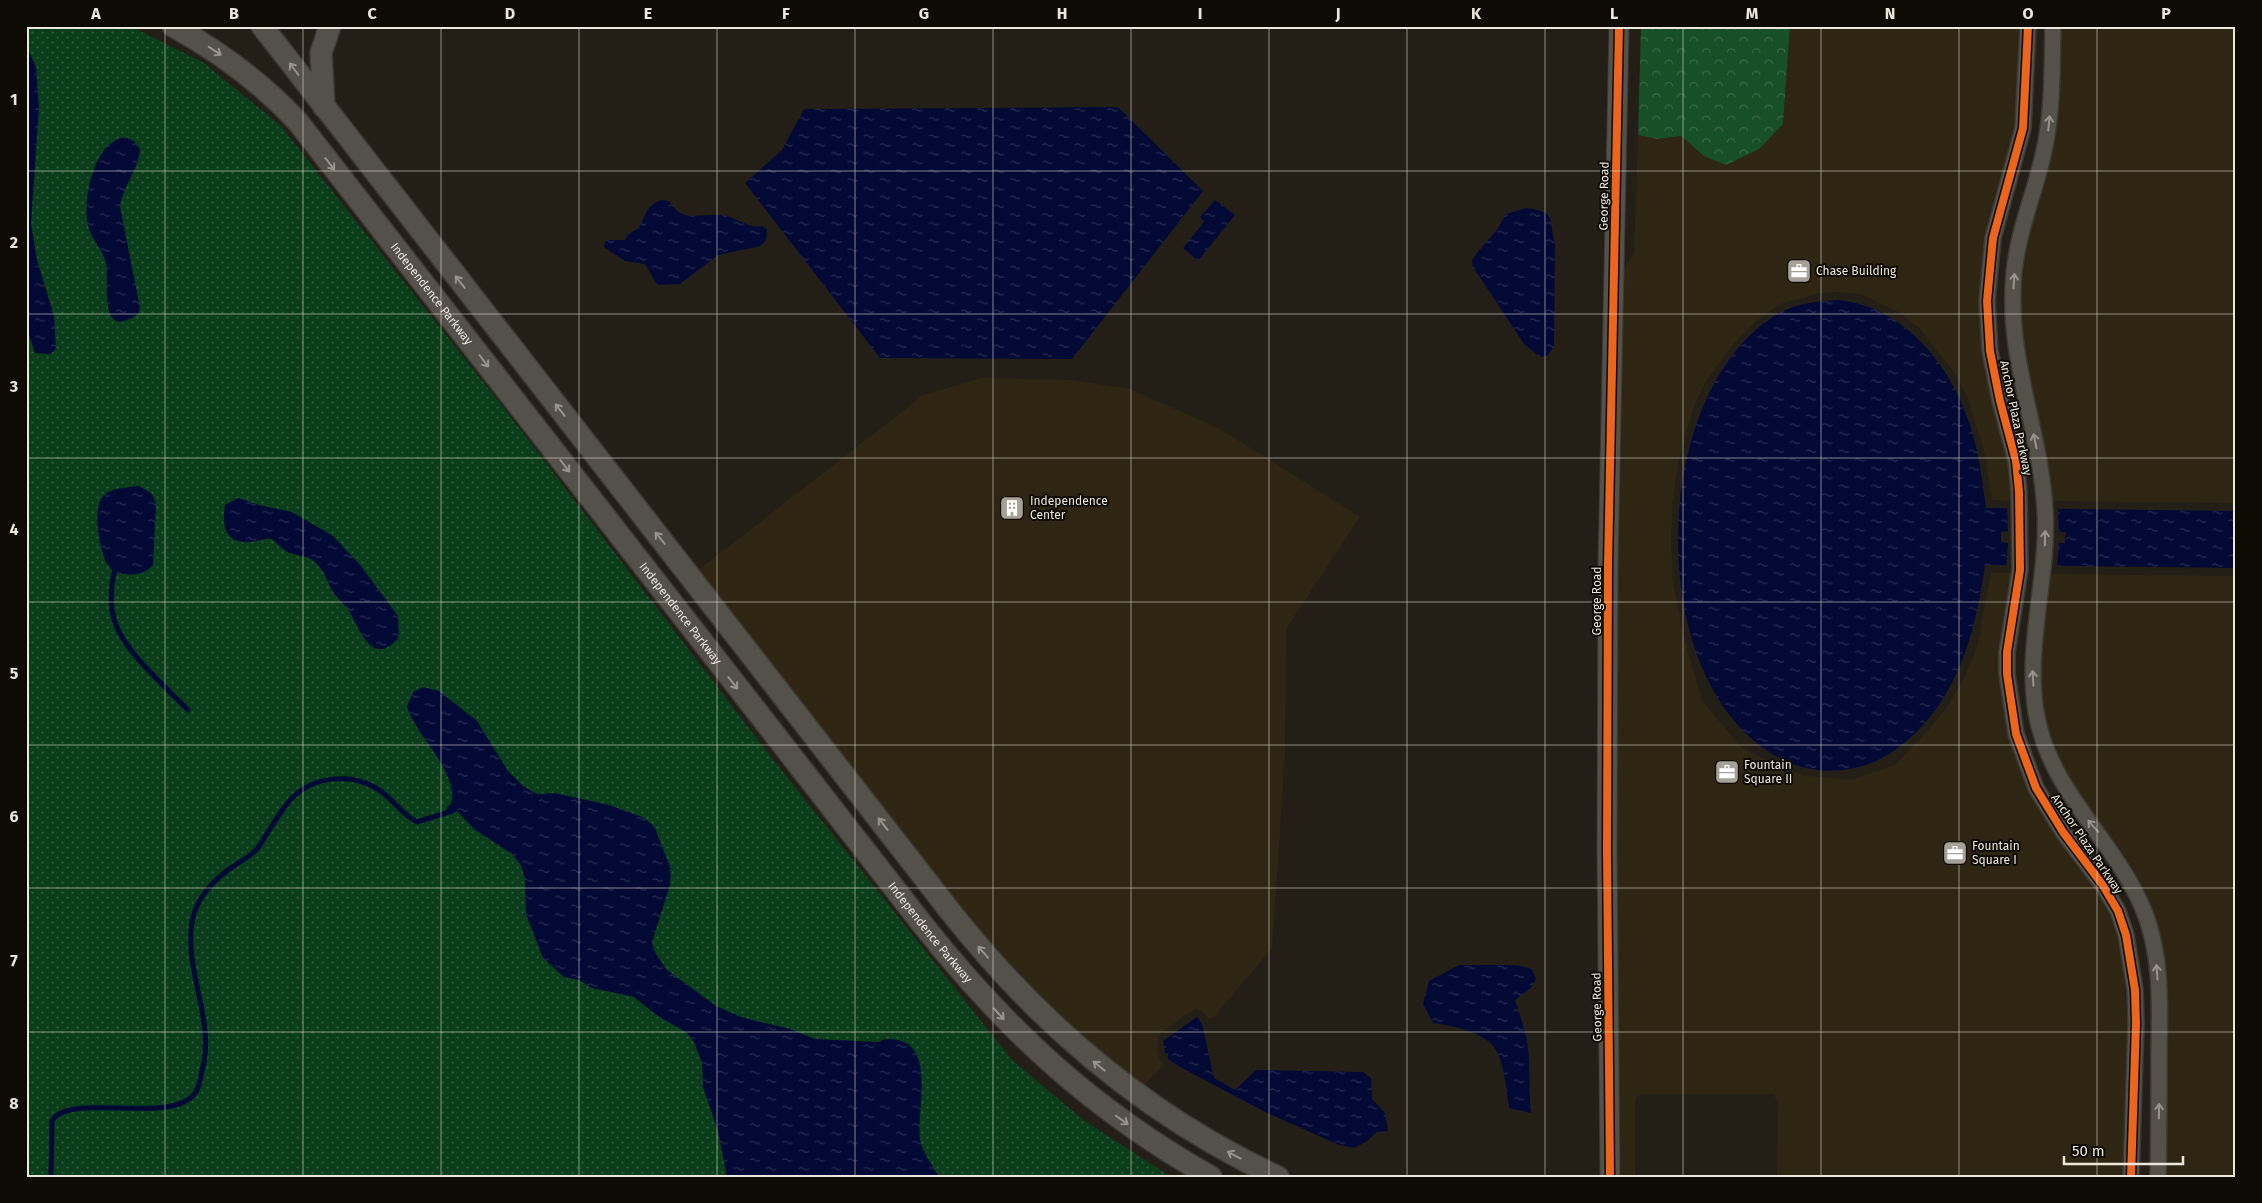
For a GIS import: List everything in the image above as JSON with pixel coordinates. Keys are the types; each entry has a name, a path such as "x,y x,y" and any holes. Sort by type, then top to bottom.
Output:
{"main road":[{"name":"Independence Parkway","path":"173,26 240,69 271,94 298,122 923,925 986,1000 1035,1050 1094,1100 1147,1138 1211,1177"},
{"path":"262,26 950,911 995,966 1048,1021 1105,1070 1184,1126 1235,1156 1278,1177"},
{"path":"324,107 321,53 330,26"}],"street":[{"name":"George Road","path":"1610,1177 1607,860 1608,565 1619,26"},
{"name":"Anchor Plaza Parkway","path":"2028,26 2023,128 1994,238 1987,301 1990,351 2000,401 2016,461 2020,492 2021,543 2018,584 2007,652 2010,705 2025,763 2036,788 2063,832 2102,884 2118,911 2131,962 2136,1023 2131,1177"},
{"name":"Anchor Plaza Parkway","path":"2053,26 2048,133 2020,237 2013,301 2016,358 2039,458 2043,489 2045,545 2033,647 2032,674 2036,715 2046,749 2071,798 2099,833 2129,879 2152,934 2157,961 2160,1020 2158,1177"}],"shaded area":[{"path":"1790,26 2020,26 2017,107 2011,145 1986,235 1979,301 1982,353 1992,403 2008,463 2012,501 1992,500 1984,450 1967,396 1954,372 1920,329 1899,312 1861,294 1820,293 1780,304 1754,323 1734,343 1705,383 1694,406 1678,464 1672,505 1671,548 1673,581 1683,634 1702,701 1742,748 1784,769 1805,776 1851,780 1895,765 1932,726 1949,704 1965,676 1978,643 1991,573 2011,573 1999,651 1999,674 2008,737 2029,792 2057,838 2095,889 2110,916 2118,938 2123,964 2127,1023 2122,1177 1777,1177 1778,1102 1773,1094 1642,1094 1636,1097 1635,1102 1635,1177 1618,1177 1615,850 1616,565 1622,272 1634,253 1638,135 1657,139 1681,136 1704,156 1783,124"},
{"path":"2061,26 2236,26 2236,503 2053,501 2047,456 2024,356 2021,301 2027,239 2050,164 2056,134"},
{"path":"981,378 1071,380 1130,389 1222,430 1360,517 1286,629 1285,756 1272,948 1214,1017 1208,1019 1201,1010 1195,1009 1159,1034 1157,1046 1159,1058 1164,1065 1142,1087 1080,1039 996,954 697,571 917,400 917,397"},
{"path":"2051,574 2236,576 2236,1177 2166,1177 2168,1011 2165,960 2160,932 2136,874 2119,847 2088,808 2068,777 2044,713 2040,674 2041,648"}],"green space":[{"path":"26,26 130,26 204,63 280,125 510,416 771,757 1013,1061 1085,1121 1171,1177 26,1177"},
{"path":"1641,26 1790,26 1783,124 1759,149 1726,165 1704,156 1681,136 1657,139 1638,135"}],"water":[{"path":"26,45 36,67 39,108 31,223 37,260 54,316 56,349 50,354 35,353 26,326"},
{"path":"1118,107 1203,191 1072,359 880,358 745,183 782,150 804,109"},
{"path":"125,137 134,141 140,149 137,163 120,206 140,308 138,314 125,321 116,321 111,315 108,306 106,263 88,225 87,201 89,187 98,160 105,149 114,141"},
{"path":"662,200 668,201 680,213 685,215 724,215 750,225 763,226 767,230 767,236 765,241 757,247 718,255 680,284 657,285 645,264 625,261 604,247 605,242 608,240 625,240 628,234 639,228 649,208"},
{"path":"1215,200 1235,215 1198,261 1183,248 1204,222 1200,217"},
{"path":"1526,208 1543,212 1550,218 1555,243 1554,347 1547,356 1540,357 1524,344 1473,267 1472,260 1497,230 1506,214"},
{"path":"1839,300 1863,305 1884,314 1904,327 1922,343 1937,361 1951,381 1970,425 1978,456 1986,508 2236,511 2236,568 1985,565 1975,620 1957,672 1945,696 1929,719 1909,739 1886,756 1865,765 1843,770 1809,769 1798,766 1746,734 1709,682 1687,618 1678,547 1684,475 1703,408 1735,352 1781,312 1802,305"},
{"path":"139,486 152,494 156,503 153,565 145,572 130,575 114,573 105,560 100,544 99,505 102,497 108,492"},
{"path":"238,498 259,505 292,512 333,536 361,566 398,616 399,637 390,646 381,649 374,647 368,642 348,609 335,595 321,568 315,562 288,552 272,539 251,542 240,541 229,536 224,519 225,505"},
{"path":"423,687 439,691 477,721 508,771 523,786 537,794 555,793 609,805 642,817 654,826 671,869 670,885 652,942 656,954 667,970 716,1006 741,1017 790,1029 815,1039 879,1042 890,1039 909,1045 916,1054 922,1082 919,1128 921,1144 939,1177 727,1177 718,1131 703,1087 702,1063 694,1042 687,1033 655,1014 634,997 592,988 579,980 564,977 543,958 526,914 525,879 521,865 512,854 474,829 457,811 450,815 446,813 447,807 451,804 452,792 449,780 407,707 413,692"},
{"path":"1459,965 1516,965 1532,969 1536,979 1531,988 1515,1000 1528,1046 1531,1113 1509,1108 1505,1077 1494,1047 1474,1033 1448,1025 1433,1023 1423,1004 1429,981"},
{"path":"1197,1017 1202,1024 1214,1078 1235,1090 1256,1070 1363,1072 1371,1078 1372,1099 1385,1113 1388,1131 1377,1132 1366,1142 1354,1148 1339,1145 1267,1113 1180,1067 1168,1059 1168,1053 1165,1054 1163,1041"}],"pier":[{"path":"2007,506 2058,507 2059,532 2066,532 2065,543 2059,543 2057,568 2006,568 2008,543 2001,542 2001,532 2008,531"}],"waterway":[{"path":"114,573 112,608 119,631 135,656 188,710"},
{"path":"51,1177 52,1121 62,1113 78,1109 165,1107 183,1102 197,1091 205,1052 205,1034 192,959 191,941 194,913 208,888 229,869 250,856 258,848 279,814 292,798 311,785 322,781 333,779 355,780 376,788 406,815 417,822 446,813"}],"cycle path":[{"path":"1610,1177 1607,851 1608,565 1619,26"},
{"path":"2028,26 2023,128 1993,238 1987,301 1990,351 2000,401 2016,461 2019,492 2020,570 2007,652 2007,674 2016,734 2036,788 2063,832 2102,884 2118,911 2126,935 2135,990 2136,1023 2131,1177"}],"place":[{"name":"Chase Building","path":"1799,271"},
{"name":"Independence Center","path":"1012,508"},
{"name":"Fountain Square II","path":"1727,772"},
{"name":"Fountain Square I","path":"1955,853"}]}
